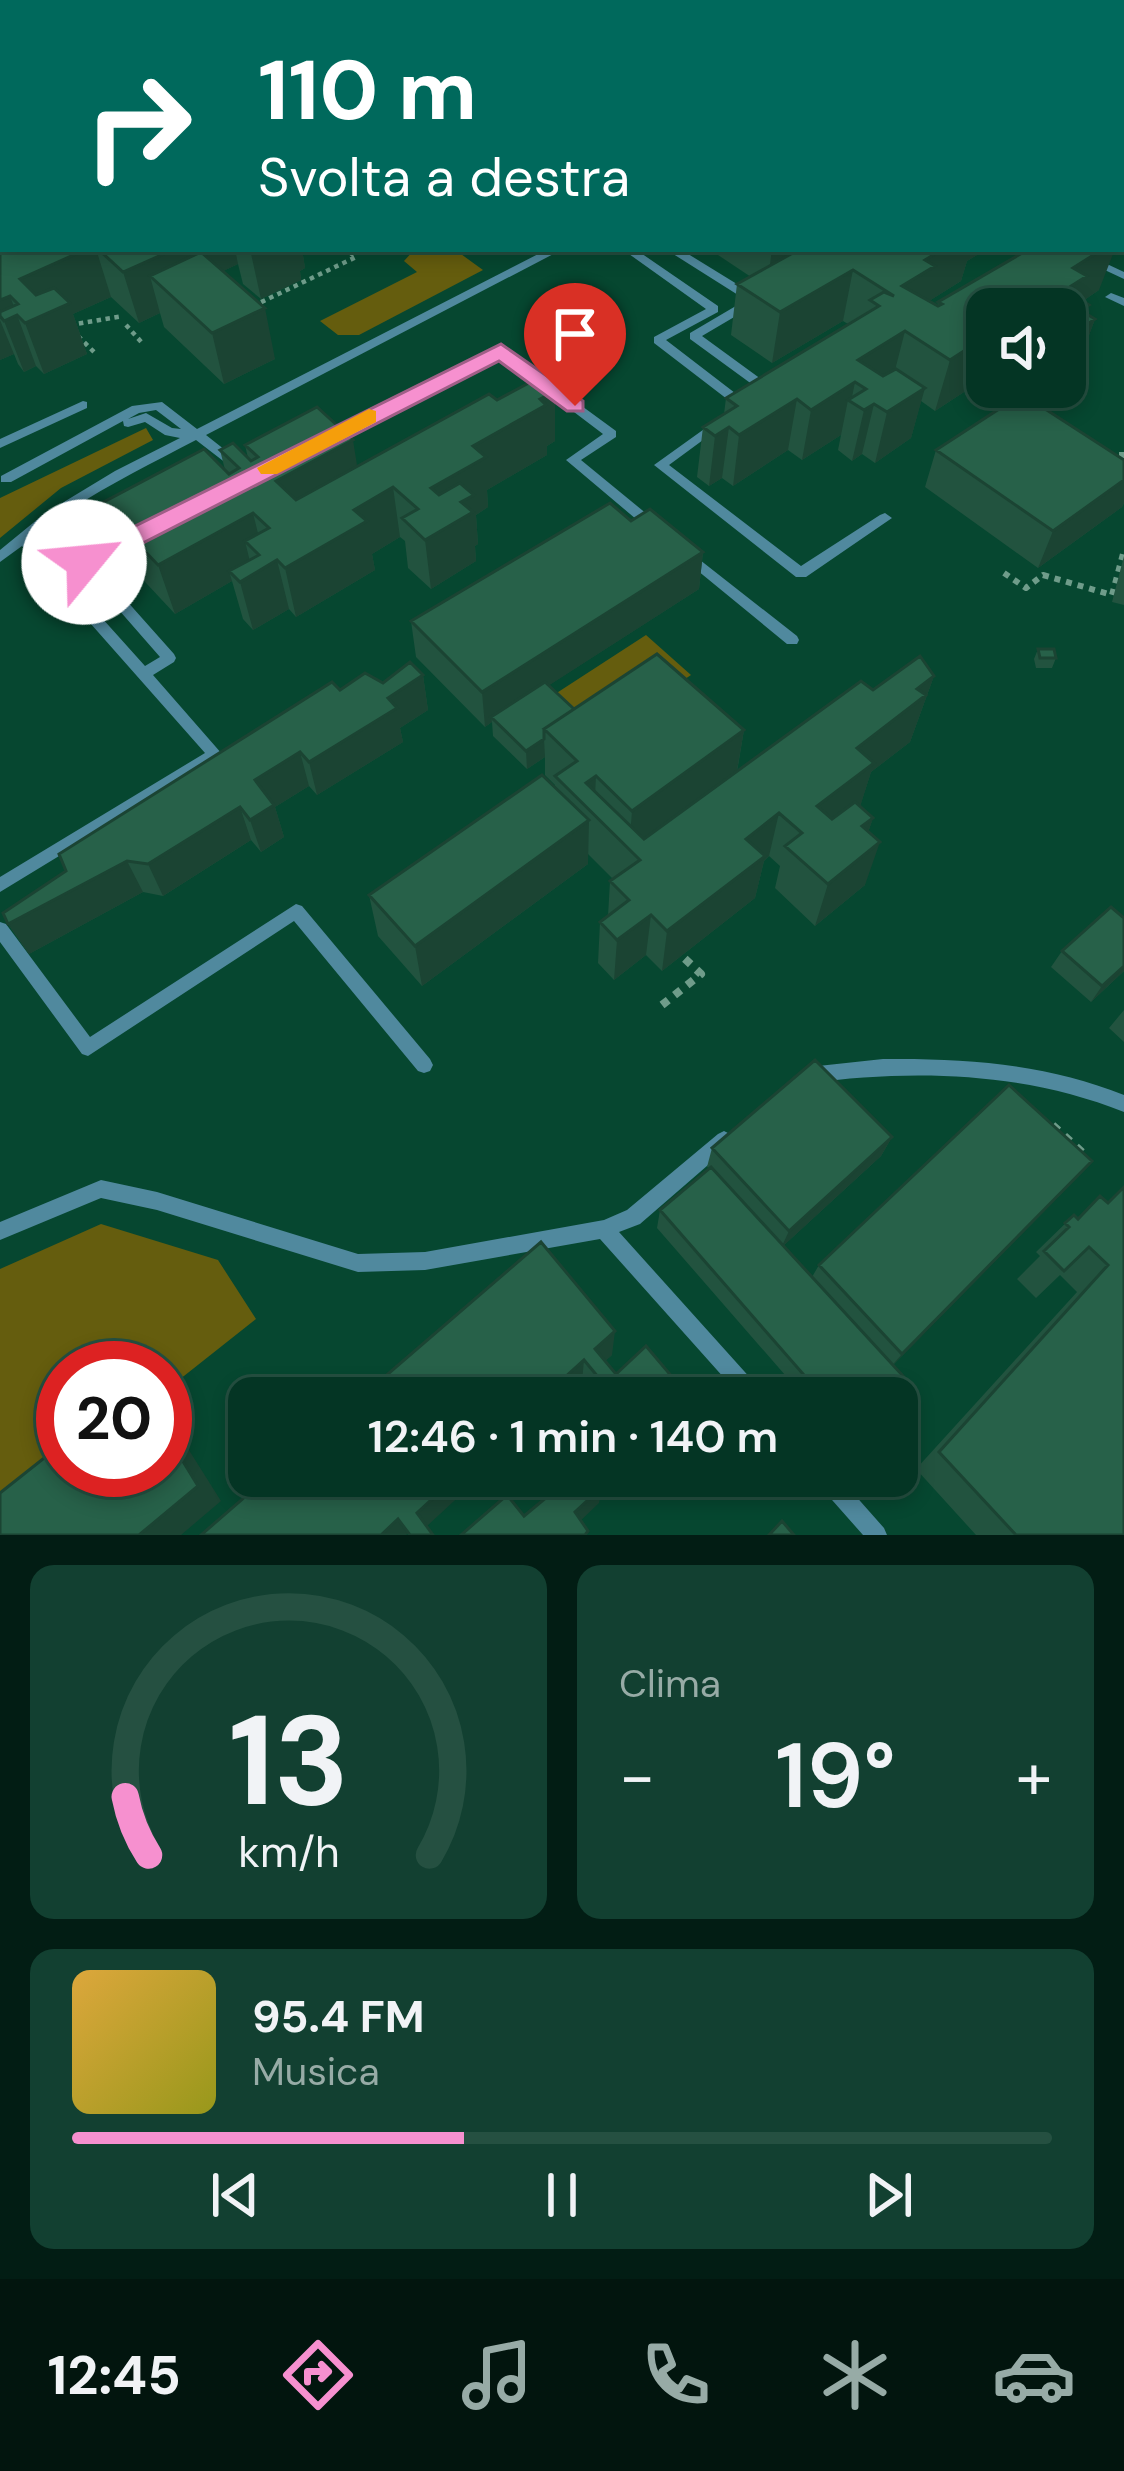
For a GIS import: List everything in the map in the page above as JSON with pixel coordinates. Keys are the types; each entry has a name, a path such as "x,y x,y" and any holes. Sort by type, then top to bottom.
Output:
{"lane":[{"path":"0,557 120,474 551,252"},
{"path":"632,252 714,309 658,340 745,405"},
{"path":"649,263 671,252"},
{"path":"678,252 754,300 694,336 768,390"},
{"path":"1072,252 1124,276"},
{"path":"307,448 501,351 612,434 572,460 664,535"},
{"path":"784,380 660,465 801,573 885,518"},
{"path":"0,444 83,405"},
{"path":"3,481 136,409 158,405 248,476 227,487"},
{"path":"3,481 136,419 155,420 170,432 197,435"},
{"path":"169,449 170,432"},
{"path":"143,674 170,658 84,562 145,530"},
{"path":"0,885 214,754 22,538"},
{"path":"682,550 792,640"},
{"path":"0,929 88,1048 296,911 424,1065"},
{"path":"781,1091 799,1076 855,1066 1049,1077 1124,1104"},
{"path":"0,1231 101,1190 158,1201 358,1263 425,1261 559,1233 604,1229 633,1217 746,1121"},
{"path":"604,1229 736,1377"},
{"path":"843,1497 877,1535"}],"path":[{"path":"247,309 356,257 349,252"},
{"path":"56,330 123,316"},
{"path":"127,325 123,326 145,345"},
{"path":"63,337 74,332 96,354"},
{"path":"1004,573 1026,588 1043,575 1112,596 1124,550"},
{"path":"662,1005 700,974 683,957"},
{"path":"1037,1130 1047,1120 1083,1153"}],"shaded area":[{"path":"412,252 458,252 483,270 359,335 338,335 320,321 417,272 404,261"},
{"path":"146,428 153,440 61,488 0,538 0,498"},
{"path":"646,635 691,675 552,768 545,761 588,732 552,696"},
{"path":"101,1224 218,1260 256,1319 192,1370 192,1341 36,1341 36,1492 0,1521 0,1269"}],"building":[{"path":"0,252 80,252 20,279 36,295 54,288 70,303 25,323 17,315 4,321 0,312 18,304 10,296 0,300"},
{"path":"101,252 168,252 123,272"},
{"path":"201,252 265,308 212,333 150,276"},
{"path":"795,252 938,252 925,260 935,266 902,286 938,306 942,304 938,302 1024,252 1098,252 1073,268 1087,276 1068,288 966,288 966,350 950,360 905,331 858,360 883,376 896,369 925,388 887,412 874,404 864,410 848,400 866,389 855,382 811,410 797,399 739,435 729,427 715,436 703,427 737,406 726,398 879,306 870,300 884,292 894,296 853,270 780,312 737,284"},
{"path":"538,378 555,391 540,399 546,405 473,446 486,457 431,488 439,495 460,483 474,495 461,502 473,512 425,540 402,518 418,509 393,487 354,510 367,521 285,568 277,560 240,582 229,571 259,555 245,541 269,528 253,513 158,565 100,504 204,449 229,474 239,468 220,450 233,443 251,461 258,457 245,445 317,407 353,440 276,481 296,500 489,394 497,400"},
{"path":"1000,408 1044,408 1124,460 1124,480 1053,531 936,450"},
{"path":"610,503 631,521 650,509 703,552 482,692 411,621"},
{"path":"1038,649 1054,649 1056,658 1040,658"},
{"path":"657,654 744,730 632,811 596,776 586,783 644,839 861,681 873,690 920,656 934,676 917,689 926,695 857,748 874,763 817,806 832,819 855,802 873,818 862,826 880,842 828,884 785,846 802,833 779,813 746,839 765,856 667,931 651,915 617,940 600,922 629,900 610,881 640,860 555,776 577,761 544,729"},
{"path":"410,662 423,675 388,698 397,708 309,762 300,752 255,780 274,805 250,820 240,807 148,864 127,861 8,924 3,913 66,871 59,854 332,682 340,690 365,673 383,683"},
{"path":"545,682 574,709 544,729 544,739 526,751 491,717"},
{"path":"542,775 589,820 415,946 369,895"},
{"path":"1111,907 1124,918 1124,966 1102,986 1062,951"},
{"path":"815,1060 892,1137 789,1231 712,1148"},
{"path":"1009,1085 1092,1161 902,1354 819,1265"},
{"path":"711,1167 903,1376 806,1377 660,1210"},
{"path":"1124,1187 1124,1535 1016,1535 939,1452 1108,1265 1089,1247 1064,1271 1044,1251 1069,1227 1065,1223 1074,1215 1078,1219 1100,1196 1108,1203"},
{"path":"541,1242 615,1331 595,1349 616,1374 646,1346 672,1377 598,1377 584,1360 565,1377 384,1377"},
{"path":"36,1464 36,1497 185,1497 139,1535 0,1535 0,1493"},
{"path":"245,1497 434,1497 417,1513 433,1535 410,1535 398,1519 381,1535 201,1535"},
{"path":"505,1497 524,1516 547,1497 591,1497 575,1512 588,1531 585,1535 461,1535"},
{"path":"782,1521 794,1535 769,1535"}],"slow traffic":[{"path":"269,468 369,417"}],"route":[{"path":"84,562 501,351 575,406"}]}
